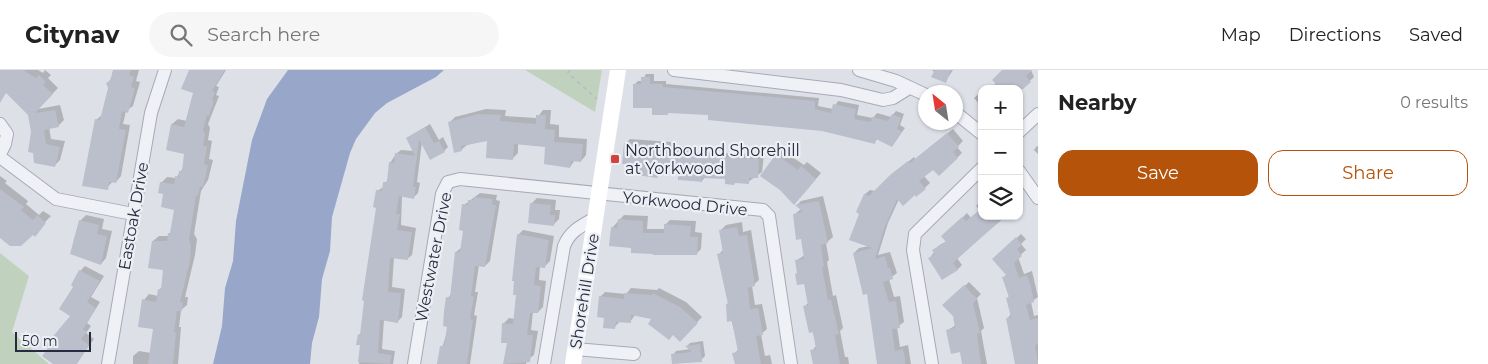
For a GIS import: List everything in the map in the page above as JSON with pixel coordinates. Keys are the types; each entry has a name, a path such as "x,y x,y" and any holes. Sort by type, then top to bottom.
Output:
{"street":[{"name":"Eastoak Drive","path":"108,364 151,113 165,70"},
{"name":"Shorehill Drive","path":"574,356 618,70"},
{"path":"674,70 841,90 883,100 893,98 910,88"},
{"path":"859,70 898,76 910,88 918,92"},
{"path":"1021,130 1038,114"},
{"path":"963,119 978,131"},
{"path":"0,124 7,134 0,156 56,199 133,214"},
{"path":"932,364 913,250 914,238 923,225 978,172"},
{"path":"1022,175 1038,198"},
{"name":"Westwater Drive","path":"414,364 442,194 448,182 460,179 475,180 599,194"},
{"name":"Yorkwood Drive","path":"599,194 763,210 769,216 791,364"},
{"name":"Shorehill Drive","path":"544,364 564,246 568,236 573,231 595,218"},
{"path":"574,356 634,354"}],"path":[{"path":"570,70 568,73 597,99"}],"green space":[{"path":"525,70 602,70 595,112"},
{"path":"0,253 29,276 12,332 49,364 0,364"}],"water":[{"path":"288,70 444,70 436,77 387,103 375,113 356,139 350,153 332,217 330,251 322,279 319,317 312,343 310,364 213,364 222,326 225,288 233,261 236,221 252,140 267,99"}],"building":[{"path":"0,70 23,70 36,78 39,75 46,82 43,85 53,94 35,113 55,110 59,127 44,130 46,144 60,147 55,167 34,163 33,153 28,152 31,132 28,115 6,93 0,103"},
{"path":"113,70 131,70 129,75 134,77 131,87 135,88 128,113 122,111 119,129 126,130 116,183 109,182 108,190 82,186 95,119 100,120 108,88 106,83 110,81"},
{"path":"189,70 225,70 212,91 215,92 212,100 214,101 209,116 207,115 203,130 205,134 203,146 207,146 204,164 208,165 203,187 200,187 198,196 196,195 189,240 191,245 190,261 180,302 183,303 182,311 177,311 174,332 176,333 173,364 148,364 153,329 138,327 142,299 156,302 158,289 161,290 163,270 148,268 152,241 167,241 168,233 170,233 174,210 161,207 163,194 158,193 160,182 174,184 175,176 178,177 179,171 182,171 184,154 166,150 171,124 184,127 193,93 181,89"},
{"path":"935,70 951,70 946,83 931,77"},
{"path":"1002,70 1032,70 1026,76 1031,82 1023,89 1023,85 995,85 992,80"},
{"path":"641,77 650,77 650,84 663,84 663,87 815,101 815,109 831,113 833,104 856,109 854,119 871,122 872,117 888,121 892,114 901,118 897,129 902,132 892,147 876,139 875,144 822,131 708,120 708,115 668,113 668,115 652,115 652,108 633,108 633,84 641,84"},
{"path":"479,114 501,115 500,121 536,124 536,115 546,115 545,129 555,130 554,142 583,144 581,162 571,161 570,168 544,164 545,147 514,144 513,160 486,158 487,141 461,146 462,151 454,153 448,122"},
{"path":"425,127 434,143 439,141 445,152 430,160 419,139 413,187 416,187 414,199 399,196 396,214 400,214 397,230 412,232 408,260 390,258 388,292 401,293 398,323 380,320 378,353 392,355 390,364 358,362 360,345 356,345 358,334 360,335 364,301 362,300 376,208 373,207 376,190 382,191 383,182 387,182 389,162 394,163 395,153 415,156 406,138"},
{"path":"947,133 959,147 953,152 958,158 939,176 933,170 919,181 926,189 916,197 915,195 903,206 897,199 884,229 875,259 885,256 888,268 890,268 893,279 883,282 889,302 896,301 900,328 892,329 895,351 903,349 905,364 877,364 867,294 863,295 853,253 872,248 849,240 859,214 856,212 864,194 869,196 890,175 908,161 910,163"},
{"path":"624,143 667,146 667,149 691,151 691,156 759,159 758,178 749,178 749,184 735,183 734,185 725,184 725,179 702,178 702,182 678,180 678,173 673,173 673,169 659,168 657,178 630,174 631,164 622,164"},
{"path":"776,154 798,170 801,166 816,179 794,205 780,190 760,176"},
{"path":"0,189 24,207 21,210 33,220 37,215 46,223 35,237 33,235 21,246 10,246 0,238"},
{"path":"474,197 493,199 492,205 496,205 485,267 475,266 471,296 474,297 470,319 473,320 467,364 437,364 440,346 444,346 447,327 443,326 444,311 446,297 450,298 455,252 460,252 463,231 459,230 462,204 468,205 468,200 473,200"},
{"path":"819,201 828,243 821,245 824,267 822,267 828,300 831,300 839,334 835,335 840,364 813,364 810,350 816,349 813,332 809,333 803,306 808,305 804,284 797,285 795,274 797,273 795,260 804,259 801,239 796,240 793,214 803,212 795,205"},
{"path":"530,203 551,205 550,215 555,215 554,226 528,223"},
{"path":"978,211 978,220 1001,220 953,263 958,270 942,280 928,258 935,254 932,250 946,242 941,236 962,217 966,221"},
{"path":"618,219 643,221 643,233 664,233 664,224 691,226 690,237 698,237 697,255 631,253 631,248 609,246 611,227 617,228"},
{"path":"79,220 99,225 97,234 107,236 101,265 70,254"},
{"path":"737,227 739,236 747,235 755,286 748,288 750,309 758,308 763,335 756,336 761,364 735,364 732,353 738,352 732,321 727,322 726,304 728,304 717,254 723,253 719,230"},
{"path":"517,234 549,240 545,268 536,267 534,285 541,286 538,313 530,313 527,335 533,335 530,362 503,364 507,343 501,343 502,323 513,324 516,295 513,295 514,281 512,281"},
{"path":"1016,237 1022,245 1017,249 1022,256 1014,263 1019,278 1027,275 1031,287 1034,302 1026,305 1030,320 1038,318 1038,344 1035,345 1038,364 1015,364 1006,318 1011,317 1006,298 1009,297 1002,277 1007,276 992,259"},
{"path":"79,270 100,281 87,302 96,308 83,329 87,332 81,339 89,345 77,364 53,364 42,356 48,348 45,346 70,316 59,309 73,287 71,285"},
{"path":"964,285 977,299 973,303 980,333 977,334 981,364 962,364 960,352 951,354 946,330 955,328 953,316 942,305"},
{"path":"624,293 652,295 653,293 680,307 698,323 680,342 673,335 669,340 648,324 651,319 631,315 631,323 616,322 615,329 603,328 604,318 597,317 599,296 624,299"},
{"path":"700,344 702,362 672,364 671,354 692,352 685,346"}],"place":[{"name":"Northbound Shorehill at Yorkwood","path":"615,159"}]}
